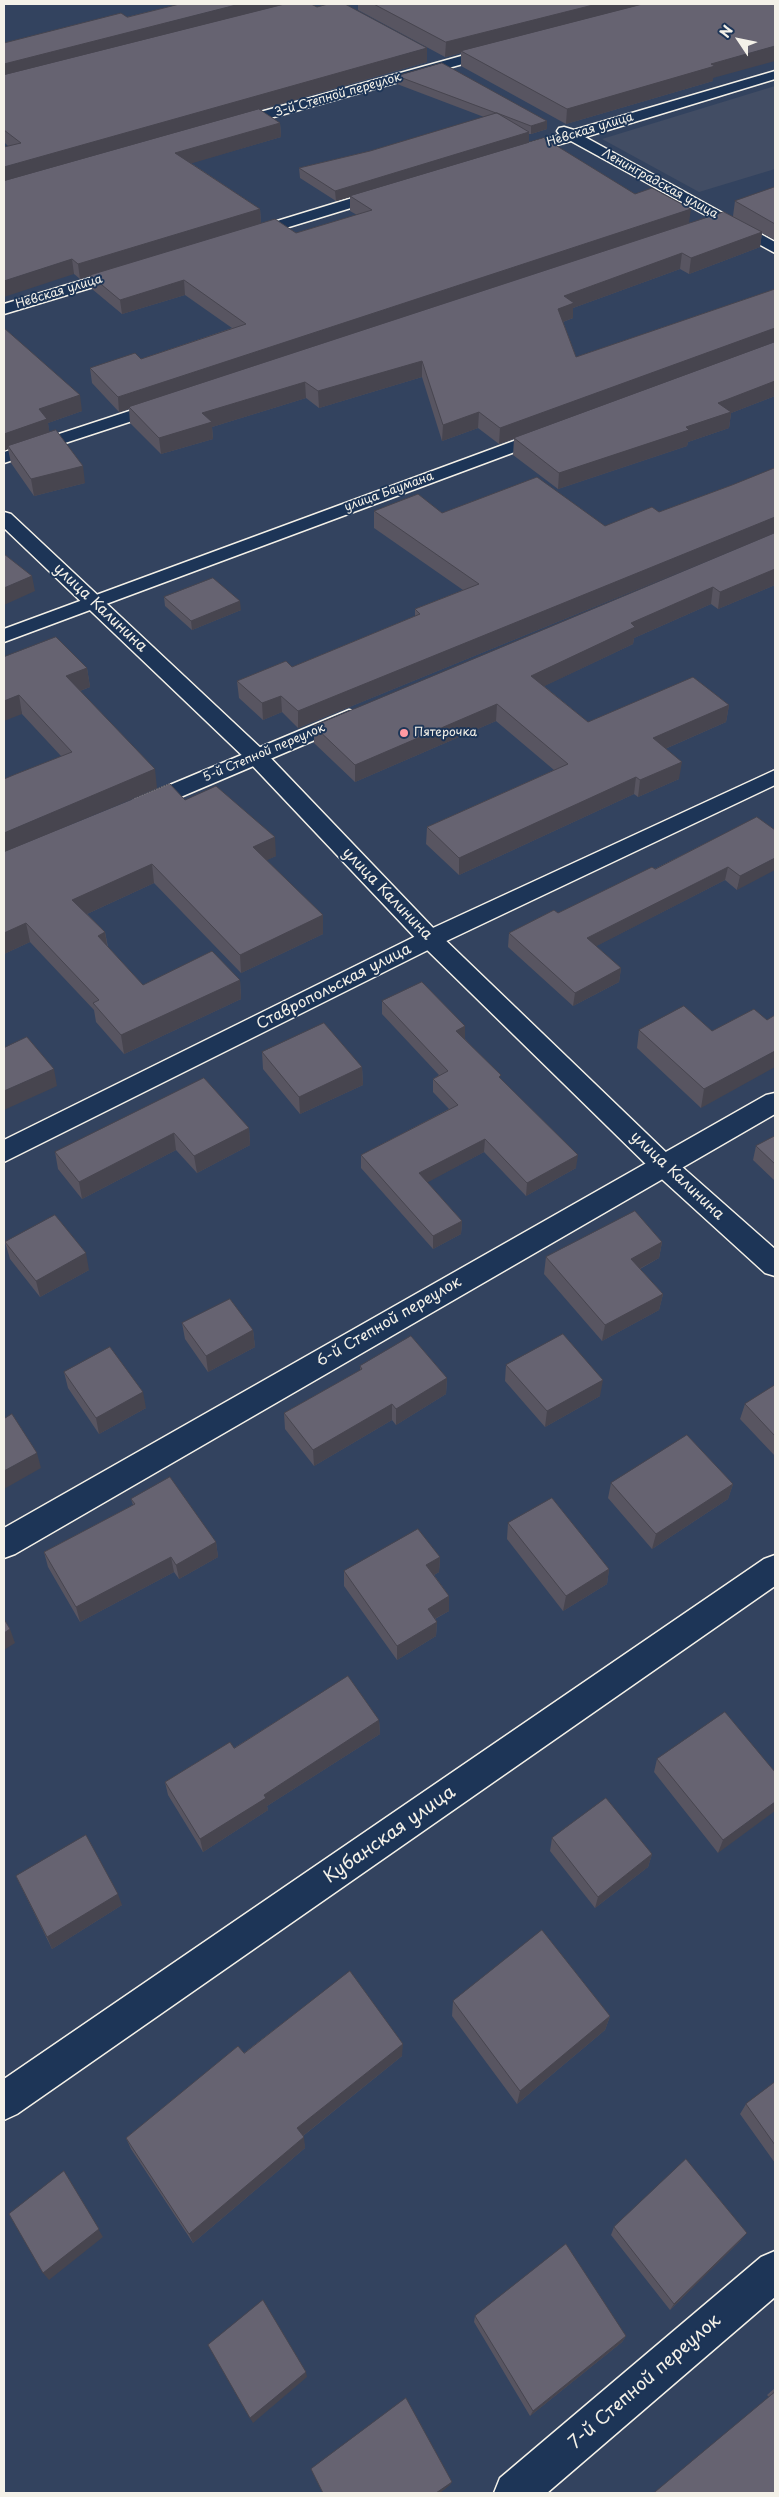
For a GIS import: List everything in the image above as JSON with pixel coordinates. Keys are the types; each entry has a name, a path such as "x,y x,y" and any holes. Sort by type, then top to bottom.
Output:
{"street":[{"name":"3-й Степной переулок","path":"214,130 444,64 511,47"},
{"path":"427,55 461,73"},
{"name":"Невская улица","path":"497,159 775,75"},
{"name":"Ленинградская улица","path":"550,123 775,248"},
{"path":"231,240 402,188"},
{"path":"705,225 724,219"},
{"name":"Невская улица","path":"4,309 146,266"},
{"path":"4,458 184,398"},
{"name":"улица Баумана","path":"4,636 570,425"},
{"name":"улица Калинина","path":"4,518 256,756 430,939 662,1165 775,1265"},
{"name":"5-й Степной переулок","path":"121,814 365,711"},
{"name":"Ставропольская улица","path":"4,1152 430,939 775,777"},
{"name":"6-й Степной переулок","path":"4,1544 662,1165 775,1102"},
{"name":"Кубанская улица","path":"4,2102 775,1569"},
{"name":"7-й Степной переулок","path":"515,2493 775,2271"}],"shaded area":[{"path":"775,86 775,169 699,192 602,139"}],"building":[{"path":"180,4 240,4 4,64 4,43 121,13 127,17"},
{"path":"285,4 311,4 317,7 328,4 345,4 427,48 4,167 4,147 21,143 4,130 4,75"},
{"path":"374,4 597,4 446,42"},
{"path":"643,4 775,4 775,46 711,64 715,66 567,109 461,51"},
{"path":"442,63 547,121 531,126 397,76"},
{"path":"259,109 280,123 175,153 260,209 78,264 72,259 4,281 4,181"},
{"path":"497,113 529,132 335,191 299,168 370,151"},
{"path":"544,138 635,194 652,188 691,209 118,397 90,368 135,353 141,359 246,324 184,280 120,300 90,275 275,219 296,233 372,210 350,196"},
{"path":"775,187 775,224 735,201"},
{"path":"724,212 762,232 691,258 682,253 564,296 574,303 558,309 576,357 775,289 775,328 500,428 479,412 443,425 422,361 318,391 305,382 202,413 212,422 159,438 129,407"},
{"path":"4,328 80,395 39,409 47,419 4,434"},
{"path":"775,342 775,381 718,403 731,412 686,427 689,430 559,473 514,438"},
{"path":"56,430 83,466 31,479 8,446"},
{"path":"775,468 775,517 298,711 281,696 262,703 237,681 286,661 292,667 420,614 415,609 479,584 374,511 418,494 442,513 537,477 605,526 652,507 659,512"},
{"path":"775,533 775,569 720,592 713,587 631,623 635,627 531,676 588,722 693,677 729,705 653,738 682,762 640,780 636,777 459,858 427,827 568,764 497,704 355,765 314,726"},
{"path":"4,554 32,576 4,588"},
{"path":"213,578 240,601 191,621 164,597"},
{"path":"56,637 87,668 66,676 155,769 4,833 4,779 72,752 19,695 4,701 4,657"},
{"path":"170,784 185,800 216,786 275,837 253,847 323,915 240,955 152,864 72,900 105,932 98,936 143,985 212,951 240,980 121,1035 93,1003 99,1000 26,923 4,933 4,852"},
{"path":"757,817 775,830 775,858 740,876 728,867 587,938 621,968 575,993 509,933 554,910 558,913 652,867 655,869"},
{"path":"422,982 465,1026 456,1031 501,1075 499,1077 578,1155 527,1183 485,1139 419,1173 462,1221 433,1236 361,1155 458,1105 433,1079 448,1071 382,1001"},
{"path":"684,1006 712,1031 754,1009 767,1020 775,1015 775,1051 704,1089 639,1030"},
{"path":"324,1023 362,1067 299,1097 262,1052"},
{"path":"27,1037 54,1069 4,1091 4,1048"},
{"path":"204,1078 249,1128 194,1156 174,1133 79,1182 55,1152"},
{"path":"775,1136 775,1164 756,1146"},
{"path":"635,1211 662,1242 631,1259 663,1294 605,1325 546,1257"},
{"path":"55,1215 86,1253 36,1281 5,1242"},
{"path":"230,1299 253,1330 206,1356 182,1323"},
{"path":"563,1334 603,1380 547,1411 506,1365"},
{"path":"411,1336 447,1378 396,1409 392,1404 313,1450 284,1413 362,1369 360,1366"},
{"path":"110,1347 143,1392 96,1418 64,1372"},
{"path":"775,1385 775,1436 745,1404"},
{"path":"12,1414 37,1453 4,1471 4,1419"},
{"path":"687,1435 733,1484 656,1534 611,1483"},
{"path":"170,1477 216,1542 176,1565 171,1557 76,1607 44,1552 135,1504 131,1499"},
{"path":"552,1498 609,1569 566,1596 508,1523"},
{"path":"418,1529 440,1557 426,1565 449,1596 428,1609 437,1622 397,1646 344,1571"},
{"path":"4,1619 10,1629 4,1633"},
{"path":"348,1676 379,1720 264,1795 266,1798 200,1839 165,1782 230,1742 234,1748"},
{"path":"725,1712 775,1772 775,1802 723,1840 657,1759"},
{"path":"606,1798 652,1854 598,1897 552,1838"},
{"path":"86,1835 118,1894 47,1937 16,1876"},
{"path":"542,1930 610,2016 520,2091 453,2001"},
{"path":"350,1971 403,2044 297,2128 304,2137 189,2234 126,2138 238,2046 244,2053"},
{"path":"775,2082 775,2145 746,2104"},
{"path":"686,2159 747,2233 674,2304 614,2227"},
{"path":"64,2171 99,2229 43,2273 9,2214"},
{"path":"566,2244 626,2336 533,2411 475,2316"},
{"path":"263,2300 306,2372 250,2418 208,2345"},
{"path":"775,2392 775,2493 654,2493"},
{"path":"406,2398 452,2482 436,2493 323,2493 311,2469"}],"place":[{"name":"Пятерочка","path":"404,733"}]}
